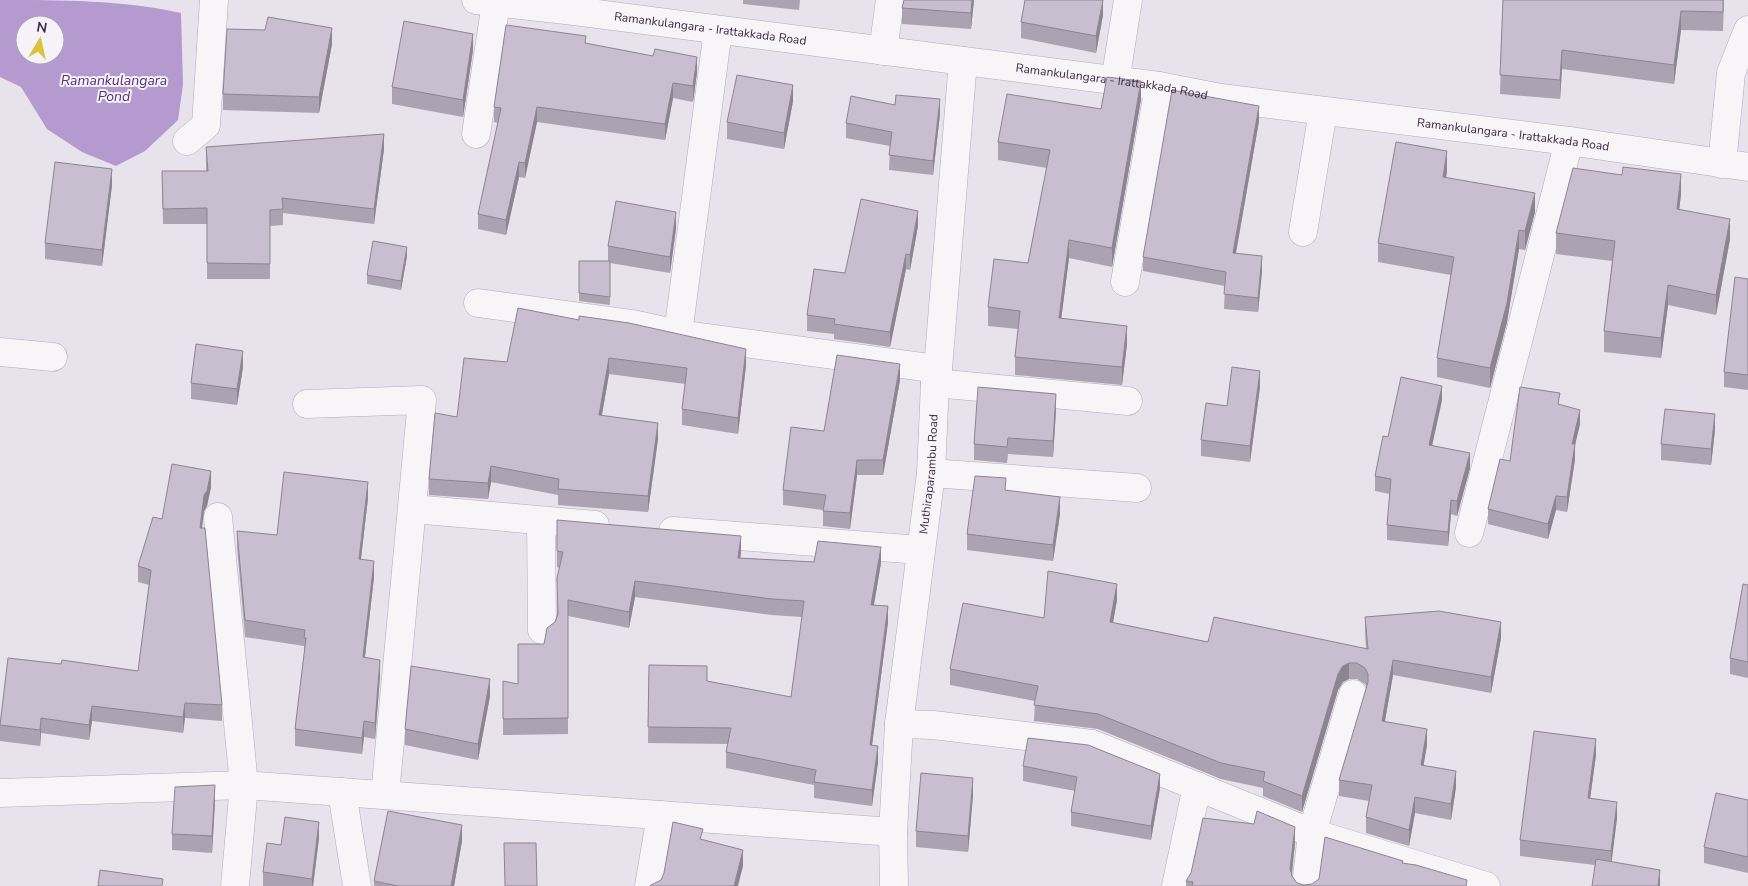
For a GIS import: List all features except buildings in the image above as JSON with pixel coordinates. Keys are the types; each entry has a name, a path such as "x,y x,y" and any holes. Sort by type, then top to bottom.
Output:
{"street":[{"path":"187,141 206,125 214,0"},
{"path":"883,51 890,0"},
{"path":"1116,82 1128,0"},
{"path":"476,134 486,1"},
{"name":"Ramankulangara - Irattakkada Road","path":"486,1 567,5 718,30 1159,86 1221,98 1569,141 1735,165"},
{"path":"678,334 718,30"},
{"path":"1735,165 1731,73 1748,30"},
{"name":"Muthiraparambu Road","path":"894,886 893,832 899,724 931,473 937,376 963,61"},
{"path":"1125,282 1159,86"},
{"path":"1303,232 1323,111"},
{"path":"1469,533 1569,141"},
{"path":"478,303 632,324 678,334 937,376 1128,401"},
{"path":"0,352 53,357"},
{"path":"307,404 422,400 385,795"},
{"path":"931,473 1137,488"},
{"path":"413,509 619,526"},
{"path":"218,517 244,785 235,886"},
{"path":"541,520 542,630"},
{"path":"648,529 920,550"},
{"path":"1306,886 1312,833 1353,694"},
{"path":"899,724 934,725 1092,744 1312,833 1486,886"},
{"path":"0,793 244,785 893,832"},
{"path":"1176,886 1197,786"},
{"path":"342,792 357,886"},
{"path":"649,886 661,815"}],"water":[{"name":"Ramankulangara Pond","path":"0,0 115,3 181,13 183,85 178,120 145,151 116,166 82,152 47,129 21,87 0,77"}]}
